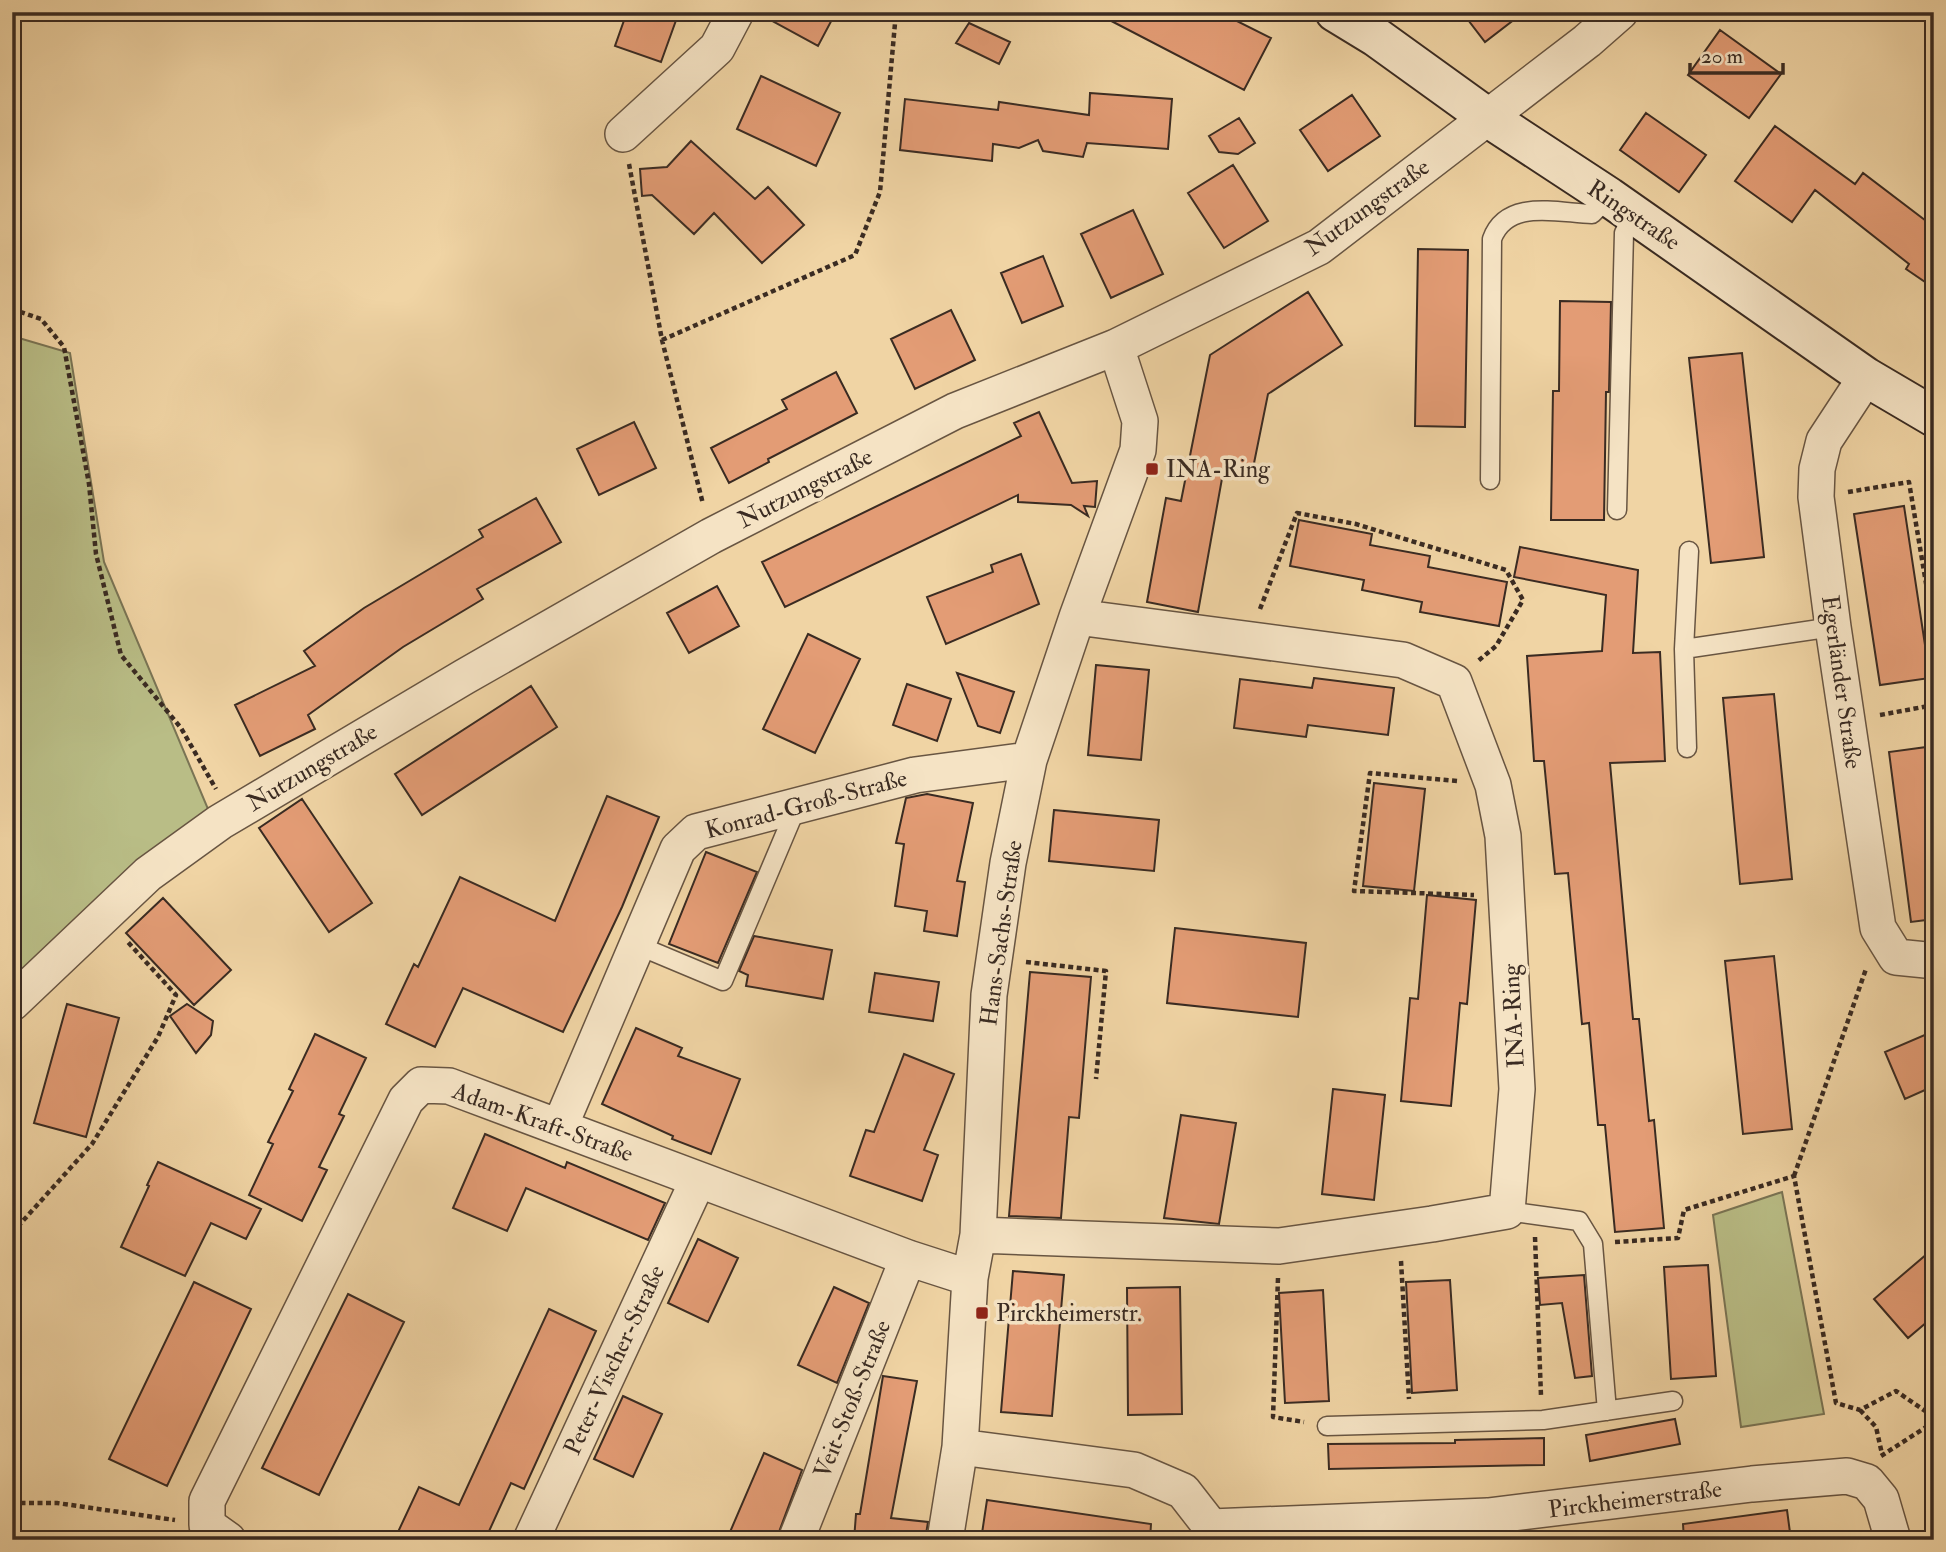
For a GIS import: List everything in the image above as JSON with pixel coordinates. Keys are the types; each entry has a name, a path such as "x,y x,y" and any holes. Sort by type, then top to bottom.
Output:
{"street":[{"path":"622,134 717,48 736,12"},
{"name":"Ringstraße","path":"1335,12 1376,37 1487,117 1621,206 1866,377 1934,417"},
{"name":"Nutzungstraße","path":"12,1003 148,874 206,830 464,677 711,536 955,411 1116,347 1319,247 1587,41 1620,12"},
{"name":"Hans-Sachs-Straße","path":"944,1540 960,1447 970,1278 978,1235 989,995 1008,863 1030,760 1077,617 1138,450 1139,421 1116,347"},
{"name":"Egerländer Straße","path":"1866,377 1824,441 1817,469 1816,496 1878,928 1896,957 1926,960 1934,958"},
{"path":"1077,617 1403,660 1454,682"},
{"name":"INA-Ring","path":"1454,682 1493,785 1503,836 1521,1213"},
{"name":"Konrad-Groß-Straße","path":"560,1126 678,849 696,832 915,775 1030,760"},
{"name":"Adam-Kraft-Straße","path":"217,1532 207,1502 407,1100 421,1085 449,1086 908,1258 970,1278"},
{"name":"Peter-Vischer-Straße","path":"531,1540 698,1180"},
{"path":"978,1235 1279,1246 1521,1213"},
{"name":"Veit-Stoß-Straße","path":"796,1540 908,1258"},
{"name":"Pirckheimerstraße","path":"960,1447 1135,1470 1183,1491 1213,1534 1488,1516 1847,1476"},
{"path":"1847,1476 1867,1482 1881,1499 1894,1540"}],"lane":[{"path":"1490,480 1492,239 1497,227 1510,215 1524,211 1592,214 1621,206 1624,233 1617,510"},
{"path":"1687,748 1684,649 1689,551"},
{"path":"1684,649 1833,627"},
{"path":"637,945 723,981 797,806"},
{"path":"1521,1213 1579,1221 1593,1244 1607,1411"},
{"path":"1327,1426 1542,1420 1673,1401"}],"path":[{"path":"662,340 855,255 880,192 896,12"},
{"path":"622,134 662,340 711,536"},
{"path":"12,309 41,319 64,347 89,484 96,554 121,655 181,728 231,815"},
{"path":"1816,496 1909,482 1934,631"},
{"path":"1248,639 1297,513 1332,520 1365,527 1506,570 1523,600 1496,646 1454,682"},
{"path":"1847,721 1934,705"},
{"path":"1493,785 1370,772 1354,891 1507,895"},
{"path":"12,1233 92,1144 158,1037 176,995 104,915"},
{"path":"1878,928 1863,980 1794,1177 1836,1403 1860,1410 1875,1427 1883,1455"},
{"path":"994,959 1106,971 1096,1079"},
{"path":"1593,1244 1678,1238 1684,1210 1794,1177"},
{"path":"1521,1213 1542,1420"},
{"path":"1399,1229 1410,1424"},
{"path":"1279,1246 1273,1417 1284,1419"},
{"path":"1860,1410 1896,1391 1934,1417"},
{"path":"1847,1476 1934,1422"},
{"path":"12,1503 57,1503 217,1532"}],"green space":[{"path":"12,336 70,353 104,562 208,809 12,988"},
{"path":"1782,1192 1824,1414 1741,1427 1713,1215"}],"building":[{"path":"627,12 679,12 661,62 615,46"},
{"path":"756,12 836,12 818,46"},
{"path":"1094,12 1219,12 1271,38 1244,90"},
{"path":"1462,12 1524,12 1485,42"},
{"path":"969,23 1010,42 999,64 956,43"},
{"path":"1720,30 1781,74 1749,118 1688,75"},
{"path":"761,76 840,113 816,166 737,129"},
{"path":"1090,93 1172,99 1168,149 1087,143 1083,157 1043,151 1038,140 1019,148 993,144 992,161 900,150 905,99 998,110 999,102 1089,115"},
{"path":"1352,95 1380,136 1328,171 1300,130"},
{"path":"1646,113 1706,155 1679,192 1620,150"},
{"path":"1239,118 1255,143 1238,154 1219,152 1209,136"},
{"path":"1775,126 1855,184 1863,173 1934,227 1934,288 1906,269 1909,264 1815,190 1792,222 1735,181"},
{"path":"691,141 755,199 768,187 804,225 762,263 714,213 694,234 652,195 642,196 640,169 667,167"},
{"path":"1233,165 1268,221 1224,248 1188,193"},
{"path":"1133,210 1163,274 1111,298 1081,234"},
{"path":"1418,249 1468,250 1465,427 1415,426"},
{"path":"1043,256 1063,306 1022,323 1001,273"},
{"path":"1308,292 1342,345 1268,394 1251,478 1223,473 1198,612 1147,602 1166,498 1181,501 1210,355"},
{"path":"1560,301 1611,302 1609,392 1606,392 1604,520 1551,520 1553,391 1559,391"},
{"path":"951,310 975,360 915,389 891,339"},
{"path":"1742,353 1764,557 1711,563 1689,358"},
{"path":"836,372 857,413 768,459 769,462 729,483 711,448 787,409 782,400"},
{"path":"1039,412 1072,483 1097,481 1095,507 1084,506 1088,516 1071,505 1018,502 1018,495 785,607 762,562 1021,436 1014,423"},
{"path":"634,422 656,468 599,495 577,449"},
{"path":"536,498 561,542 477,589 483,599 403,647 308,715 315,729 260,756 235,705 315,666 304,651 364,608 483,537 479,530"},
{"path":"1904,506 1930,678 1880,685 1854,514"},
{"path":"1299,520 1372,534 1370,545 1430,556 1428,567 1507,582 1499,626 1420,612 1422,602 1362,590 1364,580 1290,566"},
{"path":"1520,547 1638,570 1633,653 1660,652 1665,761 1610,763 1633,1019 1639,1019 1649,1121 1654,1120 1664,1228 1615,1232 1605,1125 1598,1125 1589,1023 1582,1024 1568,873 1555,874 1544,761 1534,761 1527,656 1602,651 1606,595 1514,577"},
{"path":"1021,554 1039,604 946,644 927,597 993,572 991,565"},
{"path":"717,586 739,626 689,653 667,613"},
{"path":"808,634 860,659 815,753 763,729"},
{"path":"1096,665 1149,670 1141,760 1088,755"},
{"path":"957,673 1014,692 1000,733 978,726"},
{"path":"1314,678 1394,688 1388,735 1308,725 1306,737 1234,728 1240,679 1312,688"},
{"path":"907,684 951,699 937,741 893,725"},
{"path":"531,686 557,727 422,815 395,774"},
{"path":"1774,694 1792,879 1740,884 1723,698"},
{"path":"1934,746 1934,919 1911,922 1889,752"},
{"path":"1374,783 1425,789 1414,891 1363,886"},
{"path":"927,794 973,803 957,881 965,882 957,936 924,931 927,911 895,906 904,844 896,843 906,798"},
{"path":"607,796 659,817 622,907 563,1032 463,988 435,1047 386,1024 414,964 418,967 460,877 555,921"},
{"path":"302,799 372,903 329,932 259,828"},
{"path":"1054,810 1159,820 1154,871 1049,861"},
{"path":"706,852 757,872 718,963 669,944"},
{"path":"1427,895 1476,900 1467,1004 1460,1003 1451,1106 1401,1101 1410,998 1418,999"},
{"path":"163,898 231,970 194,1005 126,933"},
{"path":"1175,928 1306,943 1298,1017 1167,1003"},
{"path":"754,936 832,950 823,999 746,986 748,975 739,971"},
{"path":"1774,956 1792,1129 1743,1134 1725,961"},
{"path":"1030,972 1091,977 1079,1118 1069,1117 1061,1218 1009,1216"},
{"path":"875,973 939,982 933,1021 869,1012"},
{"path":"67,1004 119,1018 86,1137 34,1123"},
{"path":"187,1004 213,1021 211,1035 196,1053 170,1016"},
{"path":"636,1028 682,1048 678,1056 740,1079 711,1154 672,1139 673,1136 602,1104"},
{"path":"1934,1031 1934,1086 1905,1099 1885,1052"},
{"path":"315,1034 366,1058 339,1114 344,1116 319,1167 327,1170 302,1221 249,1195 273,1144 268,1142 293,1091 289,1089"},
{"path":"904,1054 954,1074 924,1150 938,1155 922,1201 850,1176 866,1130 874,1132"},
{"path":"1333,1089 1385,1095 1374,1200 1322,1194"},
{"path":"1181,1115 1236,1123 1219,1224 1164,1218"},
{"path":"485,1134 565,1168 567,1162 665,1203 648,1240 526,1188 507,1231 453,1208"},
{"path":"158,1162 261,1209 246,1239 211,1223 185,1276 121,1247"},
{"path":"698,1239 738,1258 708,1322 668,1303"},
{"path":"1934,1248 1934,1316 1908,1338 1874,1299"},
{"path":"1708,1265 1716,1376 1671,1379 1664,1267"},
{"path":"1013,1271 1064,1275 1052,1416 1001,1412"},
{"path":"1584,1275 1592,1376 1575,1378 1562,1303 1540,1305 1538,1278"},
{"path":"1450,1280 1457,1390 1412,1393 1406,1282"},
{"path":"194,1282 251,1309 167,1486 109,1459"},
{"path":"834,1287 869,1303 837,1383 798,1365"},
{"path":"1180,1287 1182,1414 1128,1415 1127,1288"},
{"path":"1323,1290 1329,1401 1285,1403 1279,1293"},
{"path":"348,1294 404,1322 319,1495 262,1468"},
{"path":"549,1309 596,1331 524,1489 511,1483 485,1540 415,1540 398,1532 419,1487 459,1505"},
{"path":"883,1376 917,1381 891,1518 928,1522 925,1540 854,1540 856,1514 860,1514"},
{"path":"623,1396 662,1414 633,1477 594,1459"},
{"path":"1675,1419 1680,1444 1590,1461 1586,1435"},
{"path":"1544,1438 1544,1465 1329,1469 1328,1444 1455,1443 1455,1440"},
{"path":"764,1453 802,1470 776,1540 749,1540 730,1532"},
{"path":"987,1500 1151,1524 1150,1540 981,1540"},
{"path":"1787,1510 1791,1540 1684,1540 1683,1524"}],"place":[{"name":"INA-Ring","path":"1152,469"},
{"name":"Pirckheimerstr.","path":"982,1313"}]}
